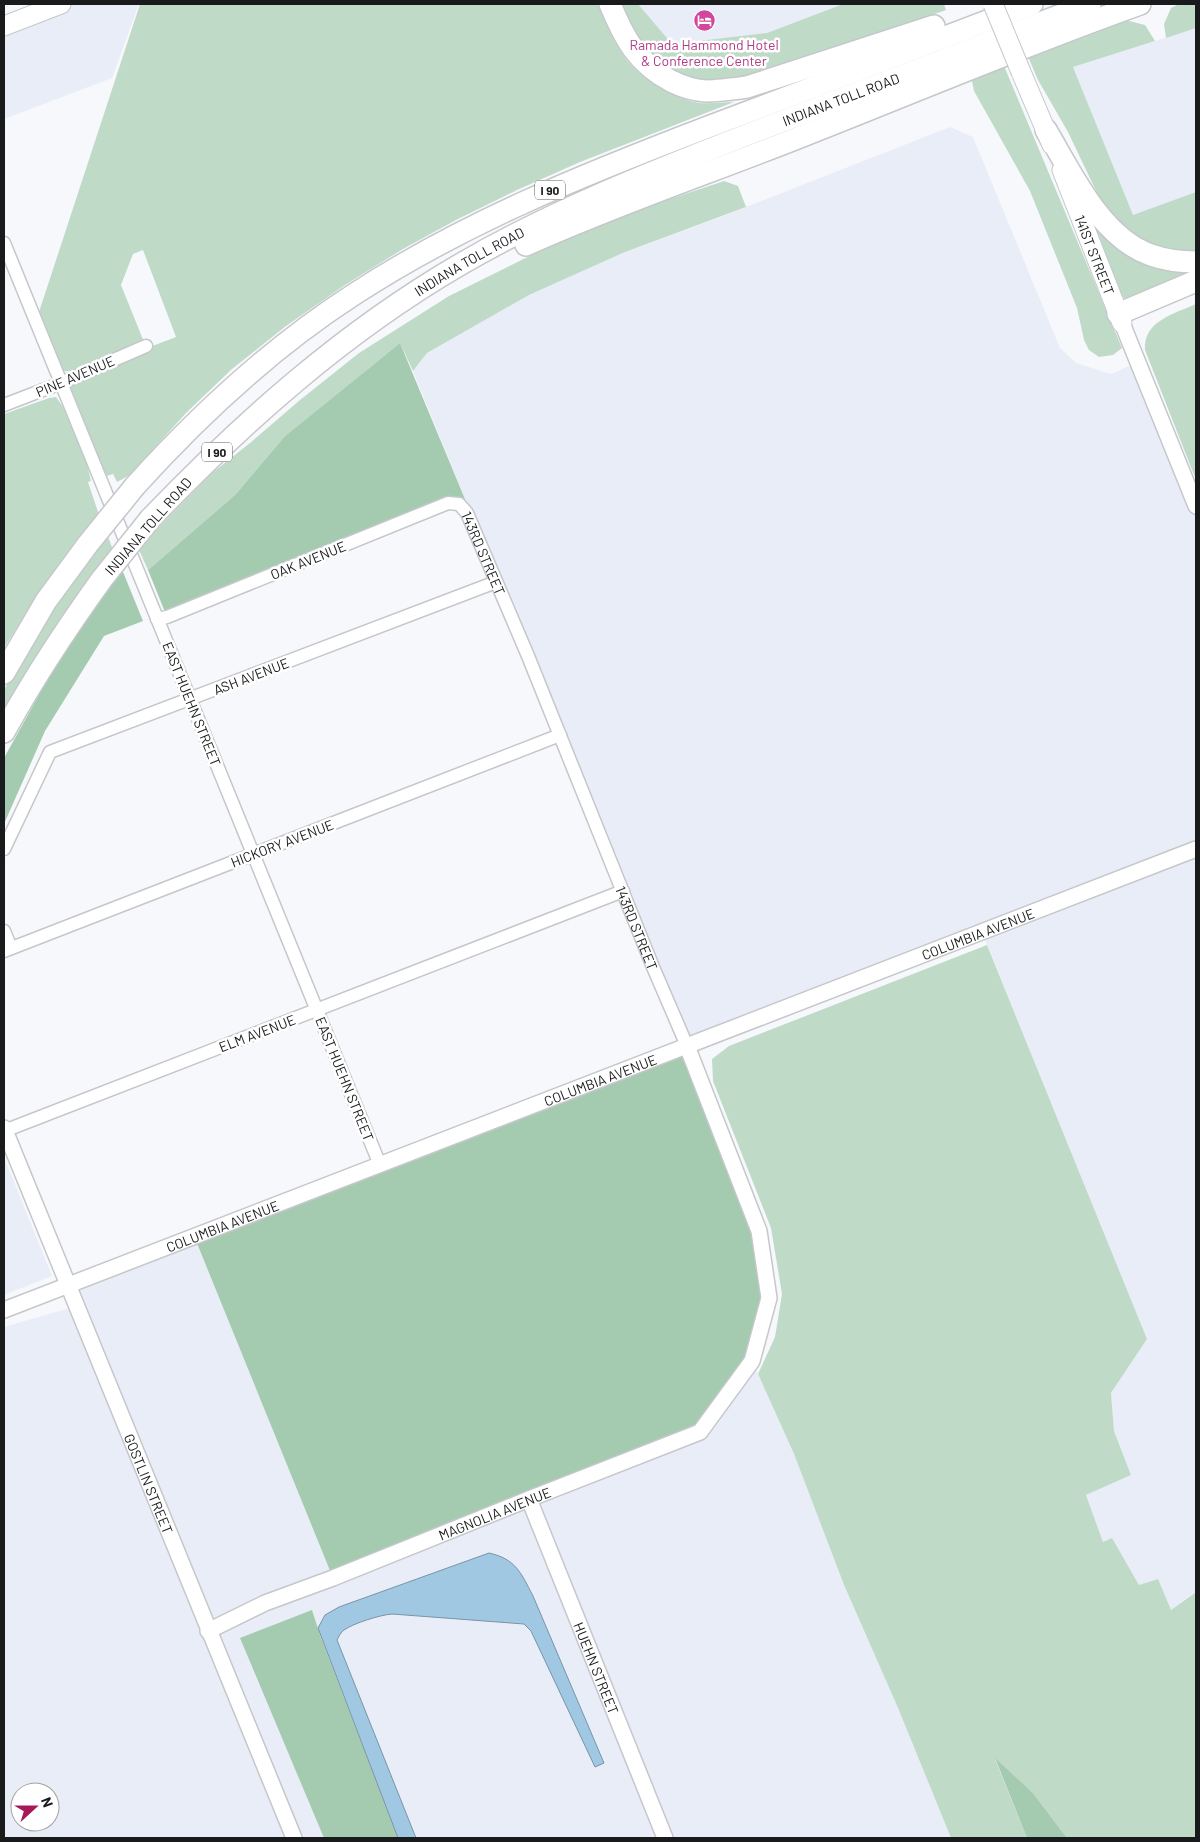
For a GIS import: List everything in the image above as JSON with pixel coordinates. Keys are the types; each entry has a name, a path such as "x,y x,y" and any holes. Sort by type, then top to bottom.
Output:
{"highway":[{"path":"610,4 631,47 643,62 658,74 681,86 702,91 722,91 747,87 967,16 1031,4"},
{"name":"INDIANA TOLL ROAD","path":"4,673 46,601 88,544 135,486 170,447 212,405 264,360 352,295 446,239 556,187 1031,4"},
{"name":"INDIANA TOLL ROAD","path":"4,732 64,631 102,579 150,519 238,430 286,389 372,321 409,296 462,263 513,236 614,188 700,153 1090,4"},
{"path":"409,296 462,275 566,227 804,136 1085,23 1140,4"},
{"path":"1046,130 1089,202 1125,242 1150,255 1177,261 1196,262"},
{"path":"1120,318 1196,281"},
{"path":"1120,318 1196,293"}],"main road":[{"path":"4,26 61,4"},
{"name":"141ST STREET","path":"994,4 1120,318"}],"street":[{"name":"EAST HUEHN STREET","path":"4,244 380,1164"},
{"name":"141ST STREET","path":"1120,318 1196,506"},
{"name":"PINE AVENUE","path":"4,405 61,383 146,346"},
{"name":"OAK AVENUE","path":"157,619 167,617 448,504 459,504"},
{"name":"143RD STREET","path":"459,504 466,513 560,735 687,1046 759,1231 769,1298 752,1361"},
{"name":"ASH AVENUE","path":"4,848 50,752 496,582"},
{"name":"HICKORY AVENUE","path":"7,950 560,735"},
{"name":"COLUMBIA AVENUE","path":"4,1310 1196,849"},
{"name":"ELM AVENUE","path":"4,1129 623,891"},
{"path":"4,931 7,950"},
{"name":"GOSTLIN STREET","path":"4,1129 294,1838"},
{"name":"MAGNOLIA AVENUE","path":"208,1631 265,1603 333,1578 700,1432 752,1361"},
{"name":"HUEHN STREET","path":"528,1499 665,1838"}],"shaded area":[{"path":"69,4 139,4 112,78 4,119 4,29"},
{"path":"638,4 843,4 767,33 671,44"},
{"path":"1196,28 1196,192 1133,216 1073,67"},
{"path":"950,127 973,137 1060,348 1076,363 1111,374 1138,362 1196,506 1196,1591 1171,1610 1139,1585 1112,1539 1103,1542 1086,1495 1131,1475 1114,1431 1111,1393 1147,1339 982,932 687,1046 413,371 427,353 529,295 625,252 726,215"},
{"path":"4,1157 52,1276 4,1295"},
{"path":"194,1236 333,1578 752,1361 794,1454 844,1585 898,1708 951,1838 4,1838 4,1327 77,1306 68,1285"}],"green space":[{"path":"140,4 598,4 609,31 622,53 650,81 663,89 694,102 734,102 580,162 517,190 403,249 345,285 286,326 232,369 186,413 130,475 117,482 113,474 107,476 63,380 176,337 143,250 133,254 121,285 144,342 93,366 72,371 62,371 39,312"},
{"path":"620,4 638,4 672,44 767,33 843,4 944,4 946,10 806,59 733,81 702,81 676,74 654,59 636,37"},
{"path":"1179,4 1196,4 1196,28 1166,38 1164,24 1171,8"},
{"path":"1125,20 1145,25 1155,41 1073,67 1133,215 1196,192 1196,253 1168,250 1142,242 1115,221 1097,193 1068,132 1038,80 1026,52"},
{"path":"1002,61 1122,348 1113,355 1099,357 1089,350 1084,340 1077,308 1030,191 974,91 972,81 977,74"},
{"path":"724,181 738,186 746,207 625,252 529,295 427,353 413,371 400,343 285,436 235,495 148,570 138,548 212,473 359,353 449,296 592,225"},
{"path":"1093,219 1196,271 1127,300 1120,295"},
{"path":"1196,304 1196,480 1145,350 1146,340 1154,325 1170,315"},
{"path":"400,343 467,504 459,504 167,617 148,570 235,495 285,436"},
{"path":"56,397 68,416 82,448 91,481 88,482 99,515 36,597 4,648 4,414"},
{"path":"107,534 113,550 4,713 4,690 7,684 57,602"},
{"path":"121,567 143,621 104,636 45,731 4,824 4,758 56,664"},
{"path":"987,945 1147,1339 1111,1393 1114,1431 1131,1475 1086,1495 1103,1542 1112,1538 1139,1585 1158,1579 1171,1610 1196,1592 1196,1838 1067,1838 1033,1793 995,1759 1027,1838 951,1838 898,1708 844,1585 794,1454 758,1374 775,1337 782,1294 771,1228 713,1081 712,1059 729,1046"},
{"path":"687,1046 759,1231 769,1298 752,1361 700,1432 333,1578 194,1236"},
{"path":"312,1610 398,1838 324,1838 240,1638"},
{"path":"995,1758 1033,1793 1067,1838 1027,1838"}],"water":[{"path":"489,1553 512,1563 525,1580 604,1763 595,1767 531,1631 524,1624 392,1614 360,1622 344,1630 337,1640 416,1838 398,1838 318,1628 325,1615 339,1607"}],"place":[{"name":"Ramada Hammond Hotel & Conference Center","path":"704,21"}]}
